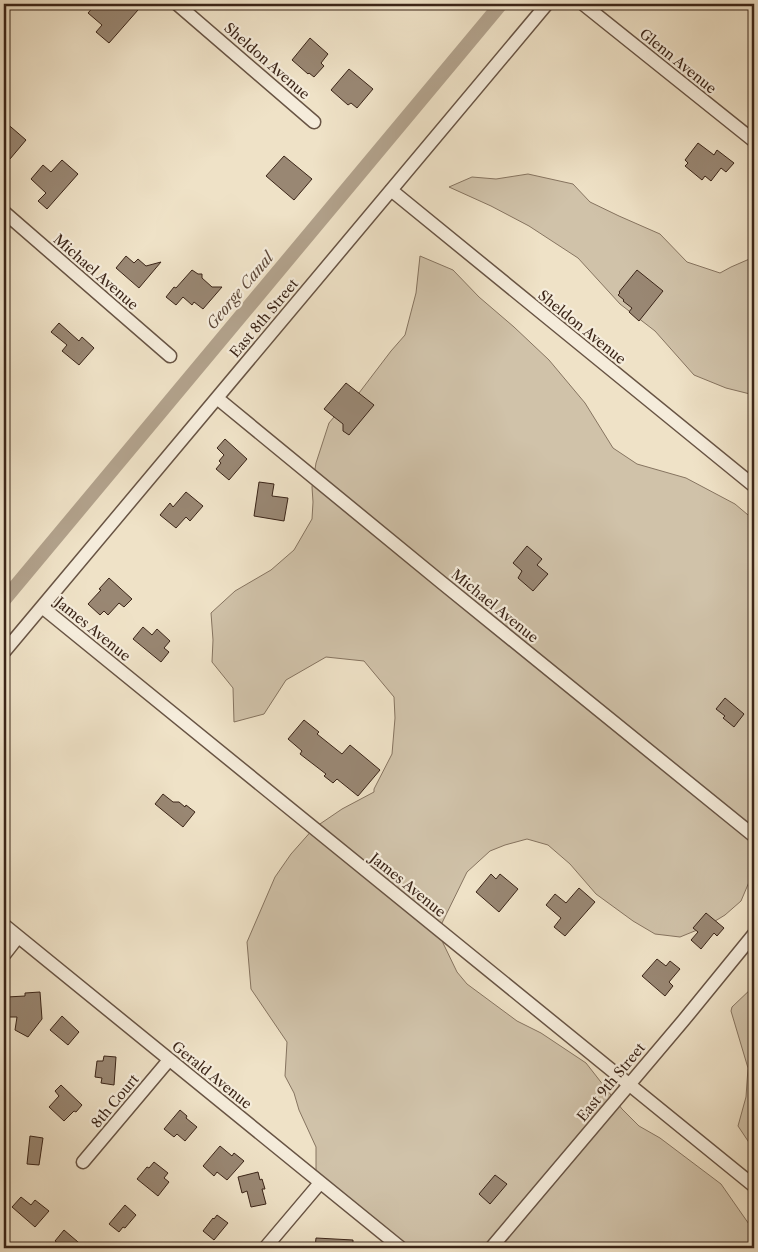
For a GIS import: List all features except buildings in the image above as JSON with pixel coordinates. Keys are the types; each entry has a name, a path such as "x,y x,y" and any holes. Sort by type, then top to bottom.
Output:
{"street":[{"name":"Sheldon Avenue","path":"178,4 314,122"},
{"name":"East 8th Street","path":"4,652 546,4"},
{"name":"Glenn Avenue","path":"583,4 754,141"},
{"name":"Sheldon Avenue","path":"391,190 754,486"},
{"name":"Michael Avenue","path":"4,212 170,356"},
{"name":"Michael Avenue","path":"217,398 754,836"},
{"name":"James Avenue","path":"42,606 754,1186"},
{"name":"Gerald Avenue","path":"4,926 401,1248"},
{"name":"East 9th Street","path":"491,1248 754,934"},
{"path":"4,955 18,937"},
{"name":"8th Court","path":"83,1162 169,1060"},
{"path":"265,1248 320,1183"}],"shaded area":[{"path":"528,174 573,184 590,202 660,234 687,262 720,273 754,257 754,395 726,388 694,375 655,331 620,304 578,258 529,226 449,187 472,177 496,179"},
{"path":"420,256 453,270 479,297 549,360 585,403 613,448 637,464 686,478 735,504 754,520 754,865 752,875 741,901 725,915 707,926 680,937 655,934 633,921 596,894 570,864 548,845 527,839 490,851 467,872 441,925 443,943 457,972 467,984 517,1021 541,1033 586,1063 622,1109 639,1126 660,1138 721,1184 751,1227 750,1248 399,1248 316,1181 316,1147 285,1076 287,1042 251,989 247,942 275,877 291,854 314,828 342,809 374,792 392,754 395,718 394,697 364,661 326,657 286,680 264,714 234,722 233,688 212,662 211,613 235,591 271,570 294,550 312,519 312,487 316,463 329,423 354,393 359,393 405,335 416,293"},
{"path":"754,986 754,1150 738,1126 746,1097 748,1068 731,1011 732,1007"}],"waterway":[{"name":"George Canal","path":"4,600 501,4"}]}
